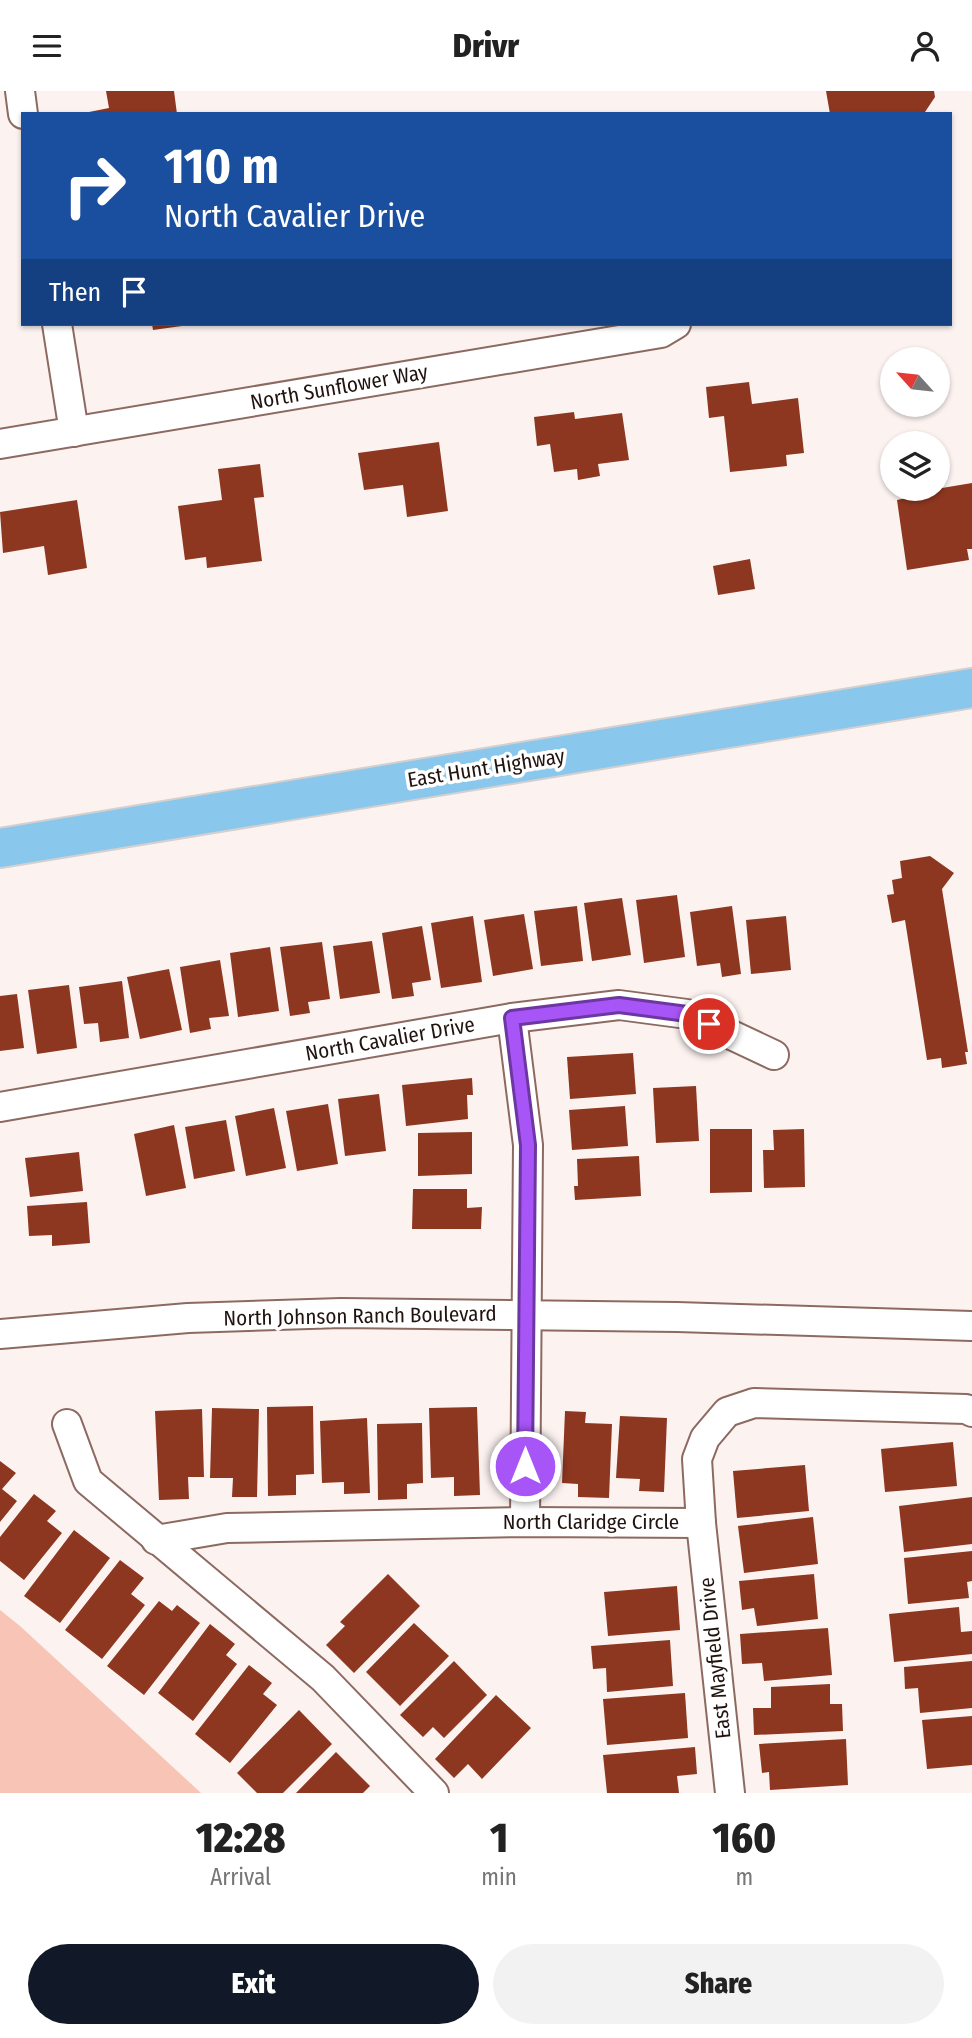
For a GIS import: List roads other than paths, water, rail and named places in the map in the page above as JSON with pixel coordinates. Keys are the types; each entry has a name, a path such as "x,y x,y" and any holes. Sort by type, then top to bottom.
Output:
{"main road":[{"name":"East Hunt Highway","path":"0,848 972,688"}],"street":[{"path":"20,91 23,112"},
{"path":"57,326 74,432"},
{"name":"North Sunflower Way","path":"0,444 661,333 673,326"},
{"name":"North Cavalier Drive","path":"0,1107 512,1018 619,1005 687,1014 774,1055"},
{"path":"512,1018 528,1145 525,1522"},
{"name":"North Johnson Ranch Boulevard","path":"0,1333 188,1318 341,1313 972,1326"},
{"name":"North Claridge Circle","path":"156,1540 227,1528 525,1522 701,1523 697,1459 705,1438 727,1412 754,1403 966,1409 972,1412"},
{"path":"67,1424 88,1481 323,1678 434,1793"},
{"name":"East Mayfield Drive","path":"701,1523 730,1793"}]}
